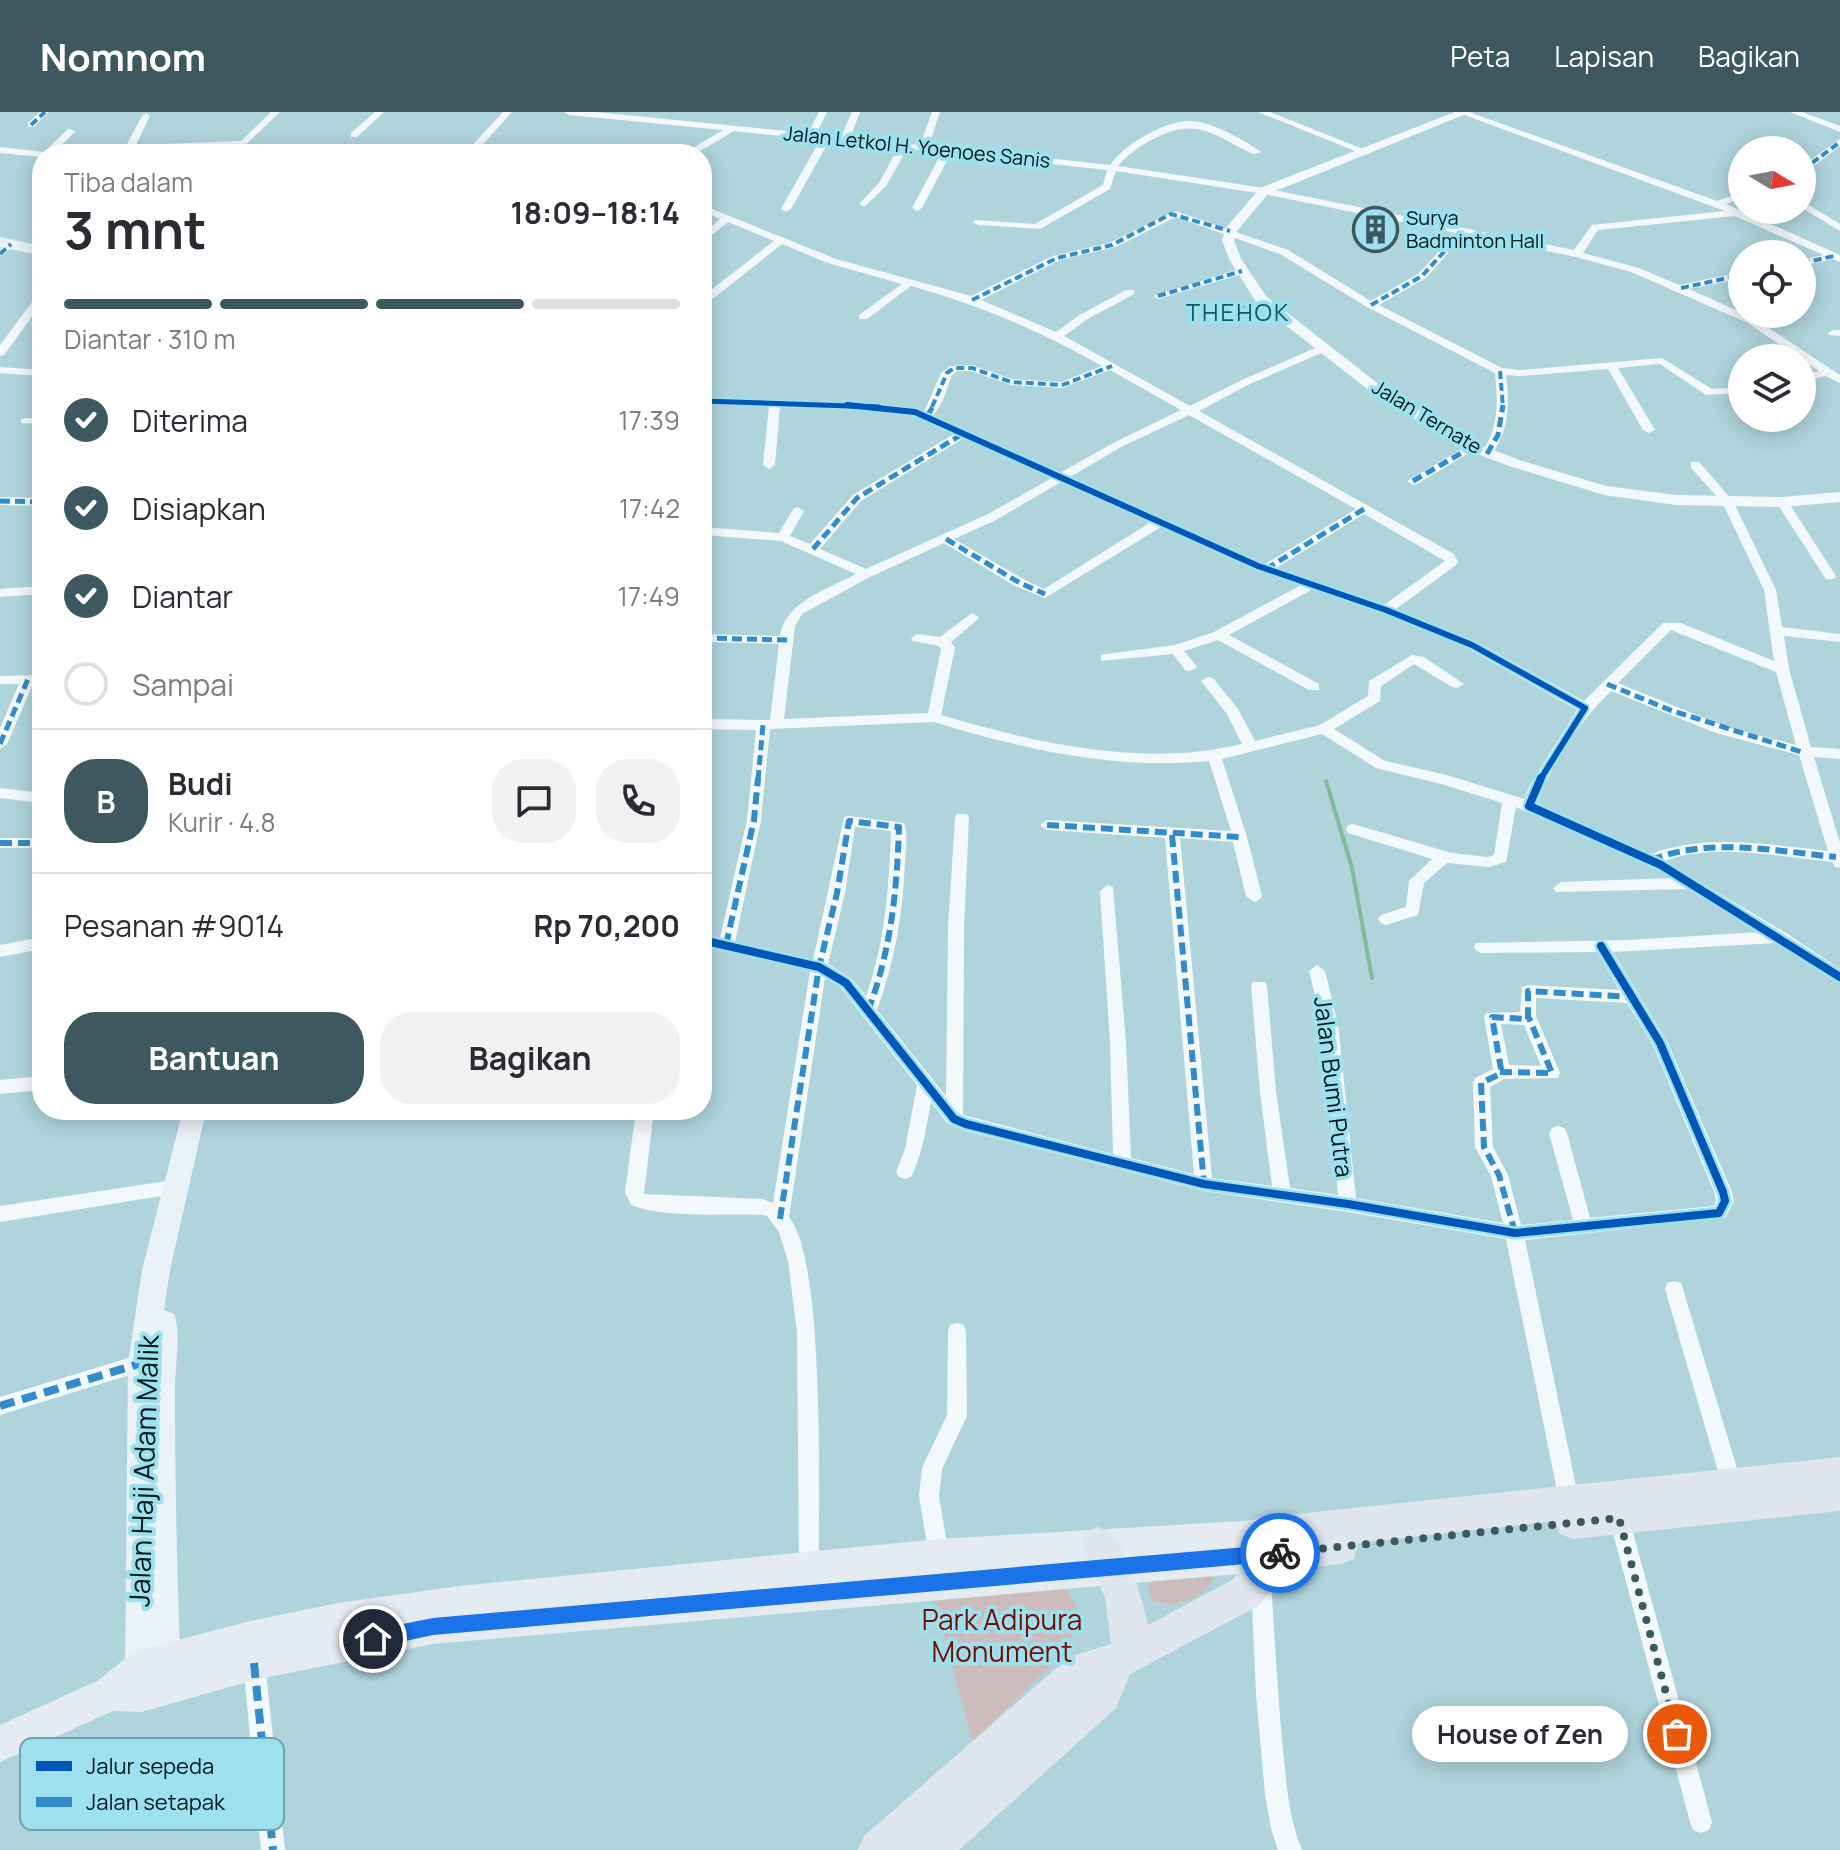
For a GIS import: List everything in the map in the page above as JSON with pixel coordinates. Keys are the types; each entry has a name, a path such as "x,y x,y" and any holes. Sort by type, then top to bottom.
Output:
{"highway":[{"path":"878,1850 1082,1670 1123,1657 1229,1604 1260,1556 1570,1505 1840,1474"},
{"path":"1260,1556 1840,1494"},
{"path":"929,1850 1103,1695 1131,1636 1127,1607 1104,1556"}],"main road":[{"path":"4,247 32,250"},
{"name":"Jalan Haji Adam Malik","path":"145,1681 142,1363 156,1270 191,1120"},
{"path":"145,1681 160,1537 160,1357 169,1272 189,1186 209,1120"},
{"path":"0,1744 65,1713 250,1638 408,1610 939,1556 1260,1556"},
{"path":"145,1681 433,1627 1104,1556"}],"street":[{"path":"31,125 45,112"},
{"path":"242,144 276,112"},
{"path":"354,135 380,112"},
{"path":"478,144 508,112"},
{"name":"Jalan Letkol H. Yoenoes Sanis","path":"569,112 651,116 682,124 949,148 1112,168 1264,191 1577,254 1635,270 1750,320 1840,380"},
{"path":"682,124 691,112"},
{"path":"811,136 823,112"},
{"path":"845,139 856,112"},
{"path":"924,146 936,112"},
{"path":"1262,112 1363,151"},
{"path":"1230,231 1264,191 1464,112 1728,209"},
{"path":"1794,112 1840,129"},
{"path":"132,144 146,116"},
{"path":"978,222 1026,229 1045,224 1107,187 1112,168 1133,149 1162,130 1181,124 1196,124 1256,152"},
{"path":"706,144 732,129"},
{"path":"56,144 71,131"},
{"path":"786,209 826,138"},
{"path":"1816,160 1840,142"},
{"path":"864,204 883,184 905,144"},
{"path":"917,208 949,148"},
{"path":"0,150 32,153"},
{"path":"1717,204 1728,200"},
{"path":"712,213 779,242 908,284 972,300 1057,336 1452,560 1386,610"},
{"path":"1816,213 1840,228"},
{"path":"972,300 1057,258 1112,245 1171,214 1230,231 1284,252 1371,305 1500,371 1520,373 1665,361 1710,393 1728,391"},
{"path":"1577,254 1595,227 1728,214"},
{"path":"712,231 726,219"},
{"path":"1761,224 1837,258"},
{"name":"Jalan Ternate","path":"1230,231 1230,250 1261,299 1385,396 1487,454 1604,490 1676,500 1782,502 1840,497"},
{"path":"1371,305 1422,276 1462,232"},
{"path":"712,294 779,242"},
{"path":"1816,261 1837,258"},
{"path":"1158,296 1242,271"},
{"path":"1681,288 1728,278"},
{"path":"863,317 908,284"},
{"path":"1057,336 1082,318 1130,292"},
{"path":"0,353 3,342 32,304"},
{"path":"726,945 754,820 791,617 797,611 866,574 946,539 1029,496 1058,477 1188,411 1324,348"},
{"path":"1611,365 1649,430"},
{"path":"927,416 947,373 954,368 972,368 1011,382 1062,385 1112,366"},
{"path":"0,370 32,372"},
{"path":"1487,454 1501,431 1504,399 1500,371"},
{"path":"1816,375 1829,372"},
{"path":"712,401 902,408 927,416 1266,569 1386,610 1472,645 1585,708"},
{"path":"769,465 775,404"},
{"path":"25,421 32,421"},
{"path":"813,549 857,498 964,433"},
{"path":"1413,481 1472,447"},
{"path":"1651,860 1667,852 1691,848 1838,860 1782,669 1765,578 1727,501 1695,465"},
{"path":"0,501 32,502"},
{"path":"1782,502 1830,576"},
{"path":"1266,569 1364,509"},
{"path":"783,537 798,511"},
{"path":"946,539 1020,583 1045,594 1160,522"},
{"path":"712,532 783,537 866,574"},
{"path":"1106,658 1176,649 1219,635 1311,585"},
{"path":"0,593 32,591"},
{"path":"918,638 943,642 972,617"},
{"path":"1529,806 1537,785 1585,708 1663,628 1672,625 1782,669"},
{"path":"1777,631 1840,638"},
{"path":"1219,635 1314,687"},
{"path":"712,638 787,640"},
{"path":"934,717 949,655 943,642"},
{"path":"1176,649 1190,667"},
{"path":"712,724 934,717 999,737 1065,750 1154,760 1214,756 1324,729 1375,698 1374,684 1412,659 1457,684"},
{"path":"0,680 32,679"},
{"path":"1208,681 1233,712 1251,748"},
{"path":"1607,684 1695,719 1805,753 1840,754"},
{"path":"0,744 32,685"},
{"path":"1324,729 1381,765 1447,780 1529,806 1651,860 1780,937 1840,977"},
{"path":"1214,756 1240,837 1254,896"},
{"path":"0,793 32,797"},
{"path":"1353,829 1444,857 1486,865 1501,858 1510,801"},
{"path":"954,1119 956,928 962,818"},
{"path":"780,1219 819,967 837,893 849,821 899,827 893,931 882,976 868,1011"},
{"path":"1047,825 1240,837"},
{"path":"1172,835 1204,1184"},
{"path":"0,843 32,843"},
{"path":"1386,919 1413,911 1417,881 1444,857"},
{"path":"1561,888 1691,883"},
{"path":"1108,891 1122,1163"},
{"path":"1482,947 1601,946 1780,937"},
{"path":"712,942 819,967 846,983 954,1119 1204,1184 1348,1204 1515,1233 1719,1213 1725,1201 1660,1043 1601,946"},
{"path":"0,951 32,945"},
{"name":"Jalan Bumi Putra","path":"1317,971 1330,1024 1348,1204"},
{"path":"1259,986 1268,1092 1282,1194"},
{"path":"1570,1505 1515,1233 1499,1175 1484,1147 1481,1083 1500,1072 1552,1073 1529,1018 1528,991 1633,997"},
{"path":"1500,1072 1492,1017 1529,1018"},
{"path":"905,1172 914,1149 926,1083"},
{"path":"0,1087 32,1084"},
{"path":"644,1120 634,1192 637,1200 655,1204 762,1207 773,1211 793,1241 806,1332 809,1569"},
{"path":"1558,1133 1584,1227"},
{"path":"0,1214 174,1187"},
{"path":"1674,1289 1732,1485"},
{"path":"939,1556 929,1496 932,1468 957,1416 957,1331"},
{"path":"0,1406 142,1363"},
{"path":"1619,1518 1701,1822"},
{"path":"1260,1556 1268,1716 1278,1809 1290,1850"},
{"path":"254,1663 262,1738"},
{"path":"271,1830 273,1850"}],"green space":[{"path":"1211,1572 1213,1580 1208,1587 1187,1601 1161,1603 1153,1601 1149,1593 1150,1578"},
{"name":"Park Adipura Monument","path":"931,1583 1065,1587 1076,1606 1075,1627 1068,1650 972,1741"}],"building":[{"name":"Surya Badminton Hall","path":"1369,218 1390,223 1381,241 1360,238"},
{"path":"1240,304 1253,315 1232,320 1219,309"}],"waterway":[{"path":"1326,781 1352,868 1372,978"}],"marked path":[{"path":"31,125 45,112"},
{"path":"1816,160 1840,142"},
{"path":"972,300 1057,258 1112,245 1171,214 1230,231"},
{"path":"1371,305 1422,276 1462,232"},
{"path":"0,254 11,244"},
{"path":"1816,260 1834,256"},
{"path":"1158,296 1242,271"},
{"path":"1681,288 1728,278"},
{"path":"927,416 947,373 954,368 972,368 1011,382 1062,385 1112,366"},
{"path":"1487,454 1501,425 1500,371"},
{"path":"813,549 857,498 964,433"},
{"path":"1413,481 1472,447"},
{"path":"0,501 32,502"},
{"path":"1266,569 1364,509"},
{"path":"946,539 1020,583 1045,594"},
{"path":"712,638 787,640"},
{"path":"0,744 28,679"},
{"path":"1607,684 1670,710 1805,753"},
{"path":"726,945 754,820 763,725"},
{"path":"780,1219 819,967 837,893 849,821 899,827 893,920 884,964 868,1011"},
{"path":"1047,825 1240,837"},
{"path":"1172,835 1204,1184"},
{"path":"0,843 32,843"},
{"path":"1651,860 1670,853 1716,847 1836,857"},
{"path":"1515,1233 1499,1175 1484,1147 1481,1083 1498,1075 1501,1069 1492,1017 1528,1019 1528,991 1633,997"},
{"path":"1500,1072 1552,1073 1529,1018"},
{"path":"0,1406 142,1363"},
{"path":"254,1663 262,1738"},
{"path":"271,1830 273,1850"}],"cycle path":[{"path":"712,401 868,406 915,412 1258,566 1386,610 1472,645 1585,708 1537,785 1529,806 1661,865 1840,977"},
{"path":"712,942 819,967 846,983 954,1119 966,1124 1204,1184 1348,1204 1515,1233 1719,1213 1725,1201 1723,1192 1660,1043 1601,946"}],"way so far":[{"path":"1280,1553 1619,1518 1677,1734"}],"place":[{"name":"Surya Badminton Hall","path":"1375,230"},
{"name":"House of Zen","path":"1677,1734"}],"district":[{"name":"THEHOK","path":"1238,313"}],"route":[{"path":"373,1639 433,1627 1280,1553"}]}
